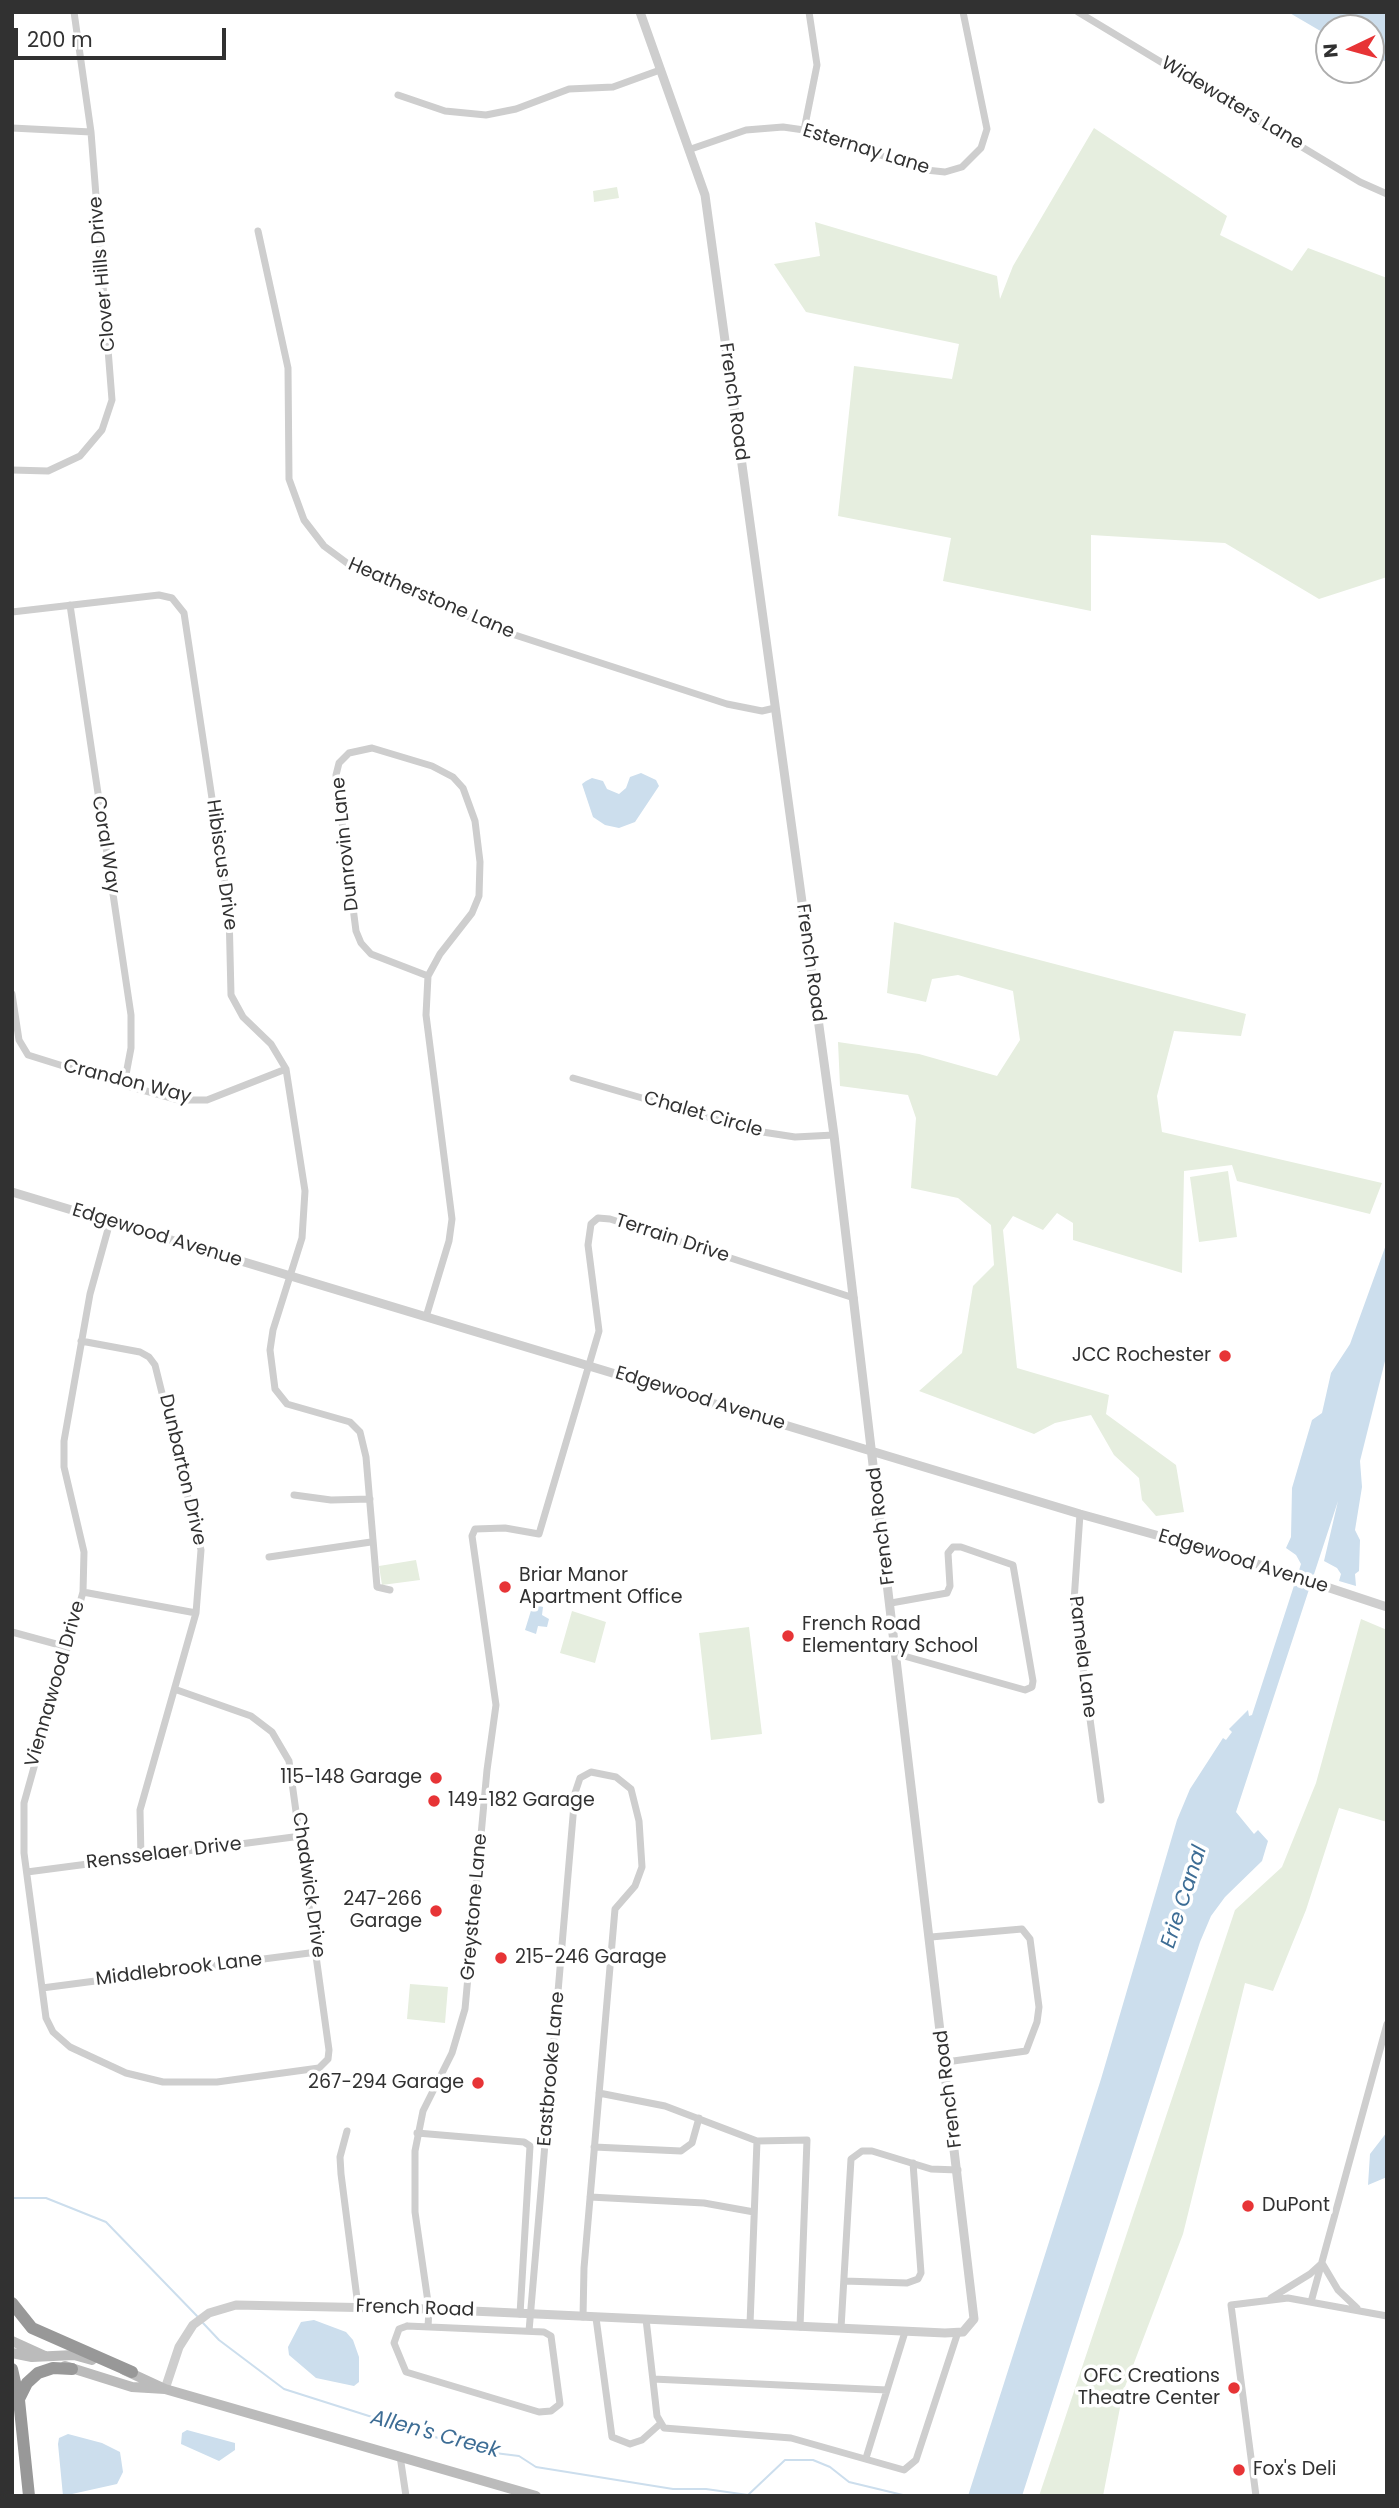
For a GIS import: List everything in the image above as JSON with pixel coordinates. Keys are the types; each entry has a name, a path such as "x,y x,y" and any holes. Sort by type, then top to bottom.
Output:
{"highway":[{"path":"12,2303 32,2328 132,2372"},
{"path":"19,2400 27,2383 38,2373 54,2368 72,2369"},
{"path":"12,2370 19,2400 29,2496"}],"main road":[{"path":"12,2341 72,2369 137,2388 165,2389"},
{"path":"12,2353 80,2356 132,2372 165,2389 536,2496"}],"street":[{"name":"Clover Hills Drive","path":"12,470 36,472 69,463 97,439 110,413 113,387 91,132 74,12"},
{"name":"French Road","path":"165,2389 179,2347 189,2329 202,2318 236,2305 358,2306 905,2332 958,2332 969,2328 974,2319 946,2062 834,1135 705,195 691,149 640,12"},
{"path":"804,130 817,65 809,12"},
{"name":"Esternay Lane","path":"691,149 756,128 804,130 926,170 953,170 969,162 985,139 987,119 963,12"},
{"name":"Widewaters Lane","path":"1078,12 1360,182 1387,194"},
{"path":"398,95 445,111 486,115 516,109 569,89 613,87 660,70"},
{"path":"12,128 91,132"},
{"name":"Heatherstone Lane","path":"258,231 288,368 289,479 304,520 324,546 355,569 515,635 727,704 762,711 775,708"},
{"name":"Hibiscus Drive","path":"12,612 159,595 172,598 181,607 229,911 231,995 243,1017 274,1048 286,1069 306,1207 302,1238 270,1350 275,1389 287,1404 342,1419 356,1426 366,1457 370,1499"},
{"name":"Coral Way","path":"70,605 131,1015 131,1048 124,1085"},
{"name":"Dunrovin Lane","path":"426,1317 449,1241 452,1219 426,1015 428,976 440,954 472,914 479,896 480,862 471,807 463,788 444,771 372,748 357,749 343,759 336,780 358,938 371,954 428,976"},
{"name":"Crandon Way","path":"12,995 19,1040 28,1055 179,1100 206,1100 286,1069"},
{"name":"Chalet Circle","path":"573,1078 756,1132 794,1137 834,1135"},
{"name":"Edgewood Avenue","path":"12,1192 589,1367 1271,1569 1387,1607"},
{"name":"Terrain Drive","path":"589,1367 599,1331 588,1236 591,1224 597,1218 610,1219 854,1298"},
{"name":"Viennawood Drive","path":"110,1222 90,1294 63,1450 66,1476 84,1552 83,1592 27,1786 23,1836 48,2023 59,2039 111,2067 138,2077 176,2084 217,2082 310,2070 324,2064"},
{"name":"Dunbarton Drive","path":"81,1341 140,1352 149,1357 160,1375 200,1541 201,1576 196,1613 177,1690 140,1810 141,1858"},
{"name":"Greystone Lane","path":"428,2327 429,2309 415,2212 413,2175 417,2133 423,2111 452,2053 465,2009 487,1770 495,1723 494,1687 472,1536 475,1529 505,1528 539,1534 589,1367"},
{"path":"294,1495 331,1500 370,1499 371,1542 377,1587 390,1590"},
{"name":"Pamela Lane","path":"1080,1514 1074,1601 1101,1800"},
{"path":"269,1557 371,1542"},
{"path":"891,1603 947,1593 950,1586 948,1553 953,1547 961,1547 1013,1565 1032,1687 1025,1690 897,1654"},
{"path":"83,1592 196,1613"},
{"path":"12,1632 67,1647"},
{"name":"Chadwick Drive","path":"177,1690 244,1712 272,1732 286,1753 293,1772 329,2050 324,2064"},
{"name":"Eastbrooke Lane","path":"531,2314 575,1793 580,1778 591,1772 620,1779 631,1789 637,1809 642,1858 641,1872 635,1886 615,1909 590,2197 583,2317"},
{"name":"Rensselaer Drive","path":"27,1872 301,1836"},
{"path":"931,1937 1022,1929 1030,1939 1039,2007 1037,2022 1026,2051 946,2062"},
{"name":"Middlebrook Lane","path":"42,1988 317,1952"},
{"path":"1311,2302 1387,2024"},
{"path":"599,2093 656,2103 757,2141 807,2140 800,2327"},
{"path":"594,2147 681,2151 692,2143 699,2118"},
{"path":"347,2131 341,2157 341,2174 358,2306"},
{"path":"417,2133 524,2142 530,2146 532,2154 520,2314"},
{"path":"750,2324 757,2141"},
{"path":"841,2328 851,2159 867,2151 938,2170 958,2170"},
{"path":"844,2281 907,2283 918,2279 921,2273 913,2163"},
{"path":"590,2197 704,2203 754,2213"},
{"path":"1267,2301 1310,2274 1322,2263"},
{"path":"1322,2263 1338,2290 1360,2310"},
{"path":"1256,2496 1231,2305 1288,2298 1387,2316"},
{"path":"529,2332 531,2314"},
{"path":"596,2318 612,2437 630,2444 642,2440 660,2424"},
{"path":"646,2319 660,2424"},
{"path":"407,2326 428,2327 544,2332 551,2336 554,2343 561,2400 551,2412 539,2412 405,2372 395,2350 395,2335 407,2326"},
{"path":"866,2458 905,2332"},
{"path":"660,2424 675,2431 791,2438 898,2469 909,2469 913,2465 958,2332"},
{"path":"653,2379 887,2390"},
{"path":"400,2456 406,2496"}],"green space":[{"path":"1094,128 1227,216 1220,235 1292,271 1308,248 1387,278 1387,577 1319,599 1225,543 1091,535 1091,611 943,581 951,538 838,516 854,366 952,379 959,344 806,312 774,264 820,256 815,222 997,276 1000,299 1013,266"},
{"path":"617,187 619,198 594,202 593,191"},
{"path":"894,922 1246,1014 1241,1036 1174,1031 1157,1096 1162,1132 1382,1183 1370,1214 1237,1181 1232,1165 1184,1171 1182,1273 1073,1240 1073,1223 1057,1213 1043,1230 1013,1216 1003,1230 1017,1368 1109,1395 1106,1414 1176,1465 1184,1512 1156,1516 1142,1500 1139,1478 1114,1455 1091,1415 1055,1423 1034,1434 919,1391 962,1353 973,1286 994,1265 991,1225 958,1198 911,1188 916,1118 908,1095 840,1086 838,1042 919,1054 997,1076 1020,1040 1013,991 958,975 932,979 926,1002 887,993"},
{"path":"1228,1171 1237,1237 1199,1242 1190,1177"},
{"path":"416,1560 420,1580 382,1585 379,1566"},
{"path":"572,1611 606,1622 595,1663 560,1653"},
{"path":"1361,1619 1387,1630 1387,1822 1339,1808 1306,1910 1273,1991 1245,1983 1183,2234 1123,2392 1103,2496 1039,2496 1235,1910 1282,1867 1316,1783"},
{"path":"749,1627 762,1734 711,1740 699,1633"},
{"path":"410,1984 448,1987 445,2023 407,2019"}],"water":[{"path":"1288,12 1387,12 1387,62 1385,14 1315,14 1315,28"},
{"path":"641,773 656,780 659,786 635,822 619,828 605,825 593,817 582,784 592,778 603,781 607,789 619,794 626,788 630,777"},
{"name":"Erie Canal","path":"1387,1242 1387,1353 1360,1461 1362,1487 1355,1530 1360,1540 1356,1586 1339,1581 1341,1574 1337,1568 1324,1561 1338,1501 1236,1812 1254,1834 1258,1830 1268,1841 1262,1861 1225,1897 1211,1916 1200,1942 1022,2496 968,2496 1101,2079 1177,1820 1190,1789 1223,1738 1226,1740 1232,1732 1229,1729 1248,1710 1249,1716 1252,1715 1301,1564 1296,1555 1286,1548 1291,1537 1292,1488 1312,1420 1322,1413 1331,1373 1350,1344"},
{"path":"533,1604 543,1607 542,1615 549,1619 547,1627 538,1626 536,1634 525,1630"},
{"path":"1387,2132 1387,2177 1368,2185 1370,2154"},
{"path":"314,2320 346,2332 353,2340 359,2357 359,2382 354,2386 316,2378 289,2355 288,2347 301,2322"},
{"path":"187,2430 235,2443 235,2450 219,2461 181,2444 182,2433"},
{"path":"68,2434 102,2443 120,2452 123,2472 117,2484 63,2496 58,2444 59,2438"}],"waterway":[{"name":"Allen's Creek","path":"12,2198 46,2198 106,2222 197,2316"},
{"name":"Allen's Creek","path":"203,2323 219,2340 284,2389 479,2451 519,2456 536,2467 673,2489 706,2489 748,2495 785,2460 813,2460 830,2467 849,2482 907,2496"}],"place":[{"name":"JCC Rochester","path":"1225,1356"},
{"name":"Briar Manor Apartment Office","path":"505,1587"},
{"name":"French Road Elementary School","path":"788,1636"},
{"name":"115-148 Garage","path":"436,1778"},
{"name":"149-182 Garage","path":"434,1801"},
{"name":"247-266 Garage","path":"436,1911"},
{"name":"215-246 Garage","path":"501,1958"},
{"name":"267-294 Garage","path":"478,2083"},
{"name":"DuPont","path":"1248,2206"},
{"name":"OFC Creations Theatre Center","path":"1234,2388"},
{"name":"Fox's Deli","path":"1239,2470"}]}
